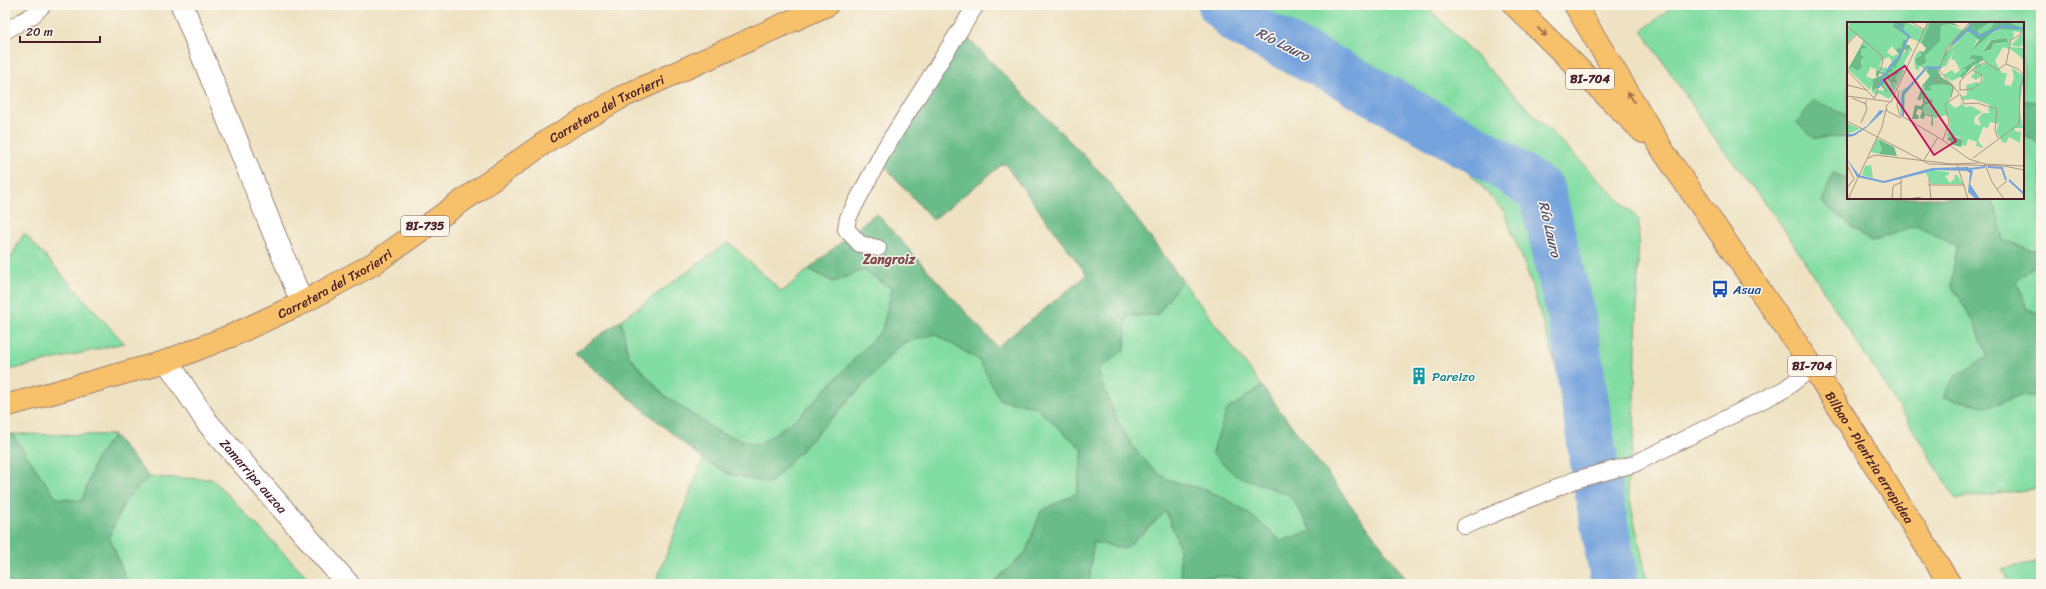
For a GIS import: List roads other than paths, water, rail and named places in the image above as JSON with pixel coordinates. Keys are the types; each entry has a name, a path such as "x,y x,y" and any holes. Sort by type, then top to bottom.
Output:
{"main road":[{"name":"Carretera del Txorierri","path":"5,406 168,360 233,336 302,304 373,264 550,139 622,97 827,5"},
{"name":"BI-704","path":"1514,5 1666,154"},
{"name":"BI-704","path":"1575,5 1666,154"},
{"name":"Bilbao - Plentzia errepidea","path":"1666,154 1813,367 1950,584"}],"street":[{"path":"182,5 302,304"},
{"name":"Zamarripa auzoa","path":"168,360 207,422 348,584"}],"lane":[{"path":"5,31 33,15 43,5"},
{"path":"878,248 860,244 846,229 848,218 885,148 976,5"},
{"path":"1465,526 1575,480 1634,464 1785,389 1813,367"}],"waterway":[{"name":"Río Lauro","path":"1222,5 1239,22 1352,80 1493,159 1542,192 1574,329 1600,502 1615,584"}],"place":[{"name":"Asua","path":"1720,289"},
{"name":"Pareizo","path":"1419,376"}],"district":[{"name":"Zangroiz","path":"889,259"}]}
